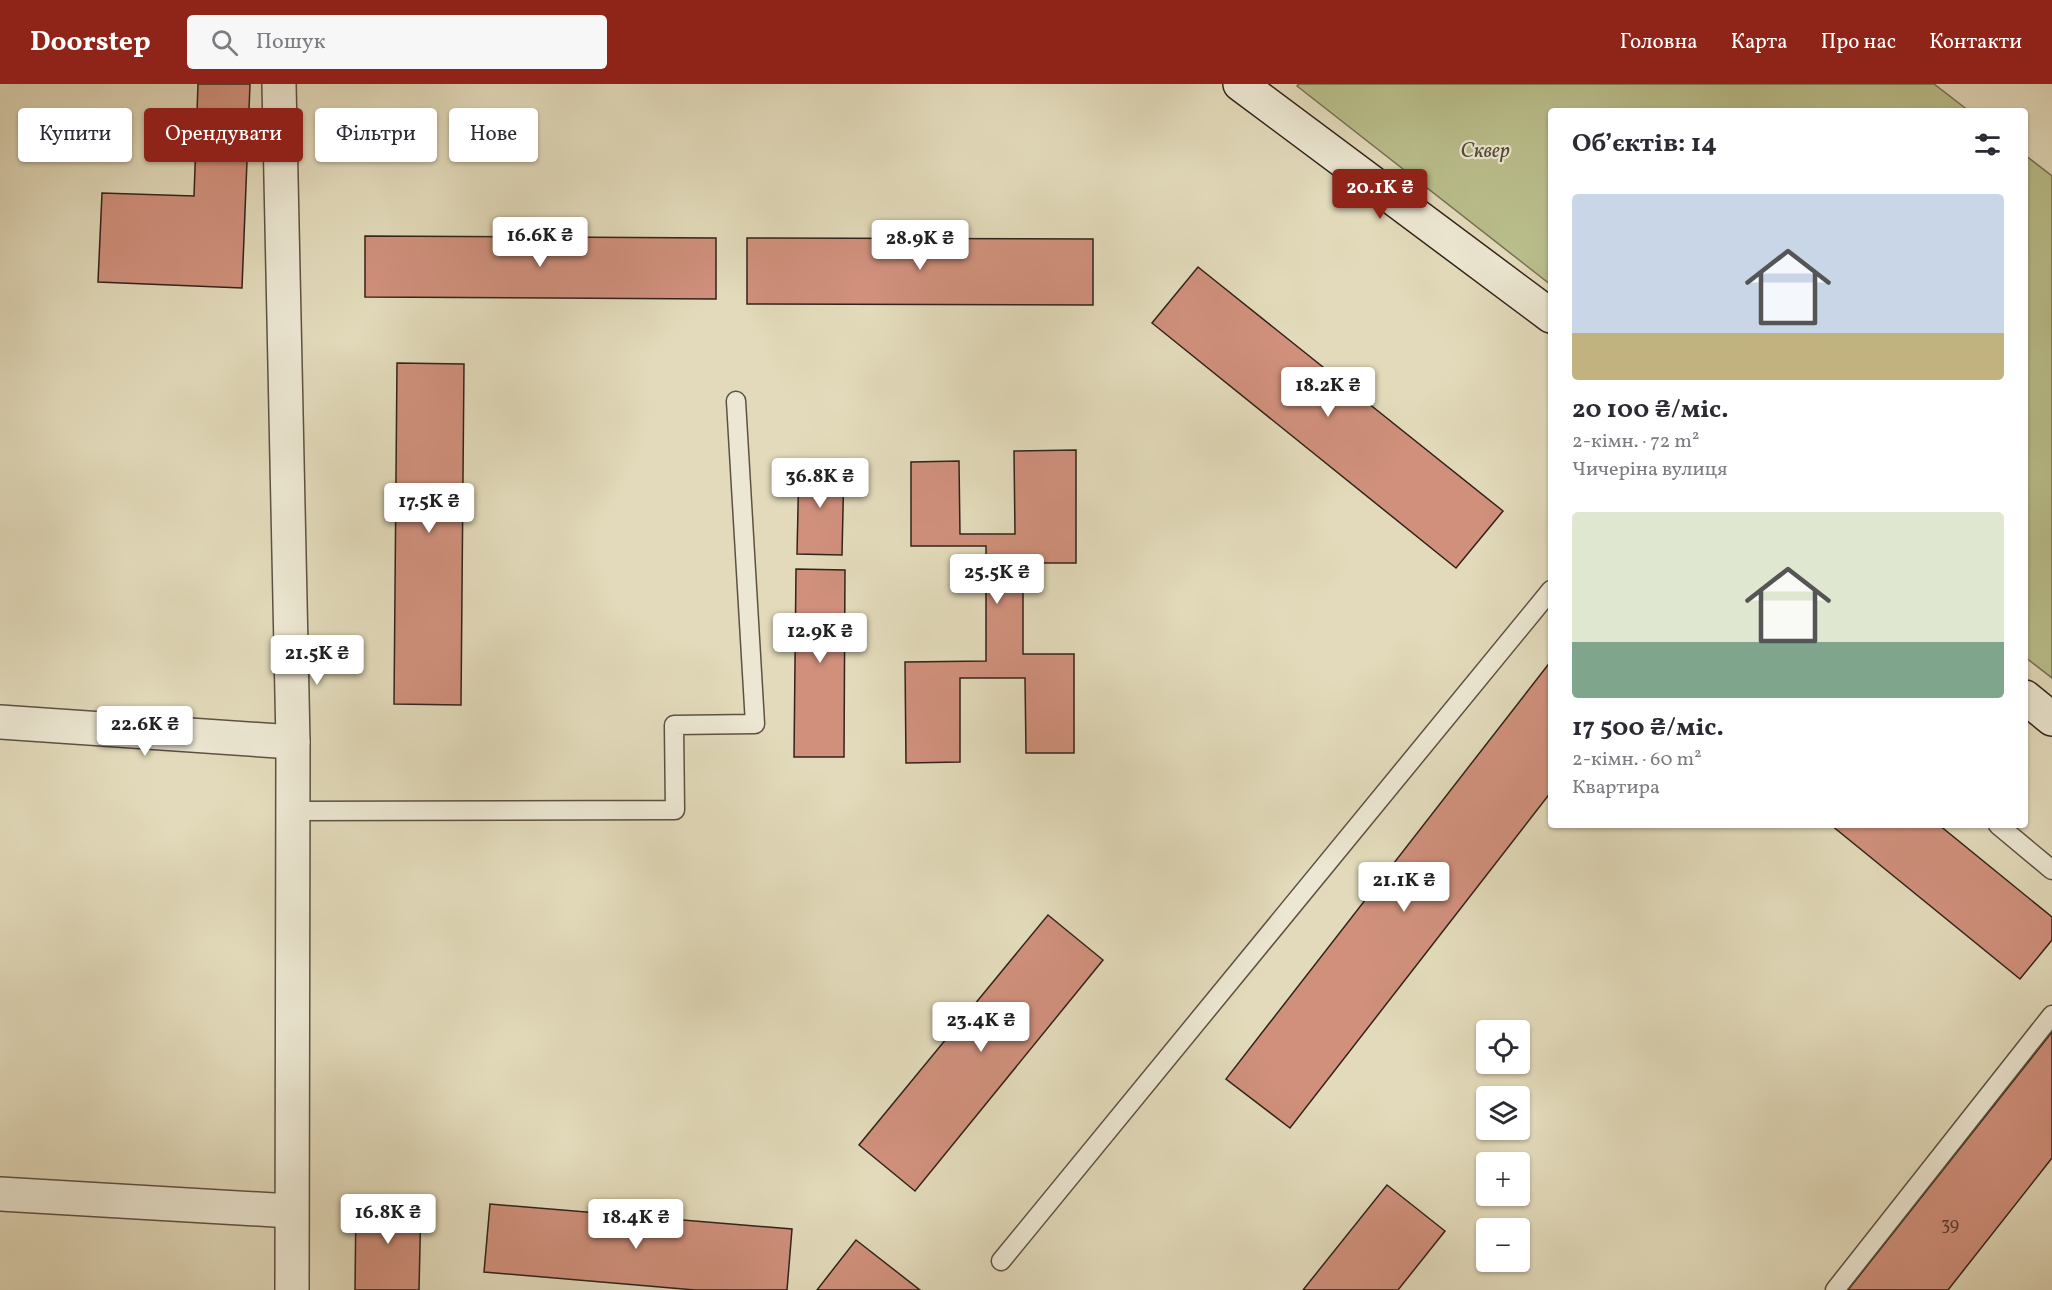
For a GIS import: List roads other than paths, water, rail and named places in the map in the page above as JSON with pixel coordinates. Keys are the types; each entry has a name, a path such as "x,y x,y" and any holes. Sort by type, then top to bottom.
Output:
{"street":[{"path":"279,84 293,742 292,1290"},
{"path":"1240,84 1548,313"},
{"path":"2028,699 2052,719"},
{"path":"0,722 293,742"},
{"path":"0,1194 291,1211"}],"lane":[{"path":"292,811 675,810 674,725 755,724 736,401"},
{"path":"1001,1261 1548,594"},
{"path":"2002,828 2052,870"},
{"path":"1835,1290 2052,1015"}],"park label":[{"name":"Сквер","path":"1485,150"}]}
